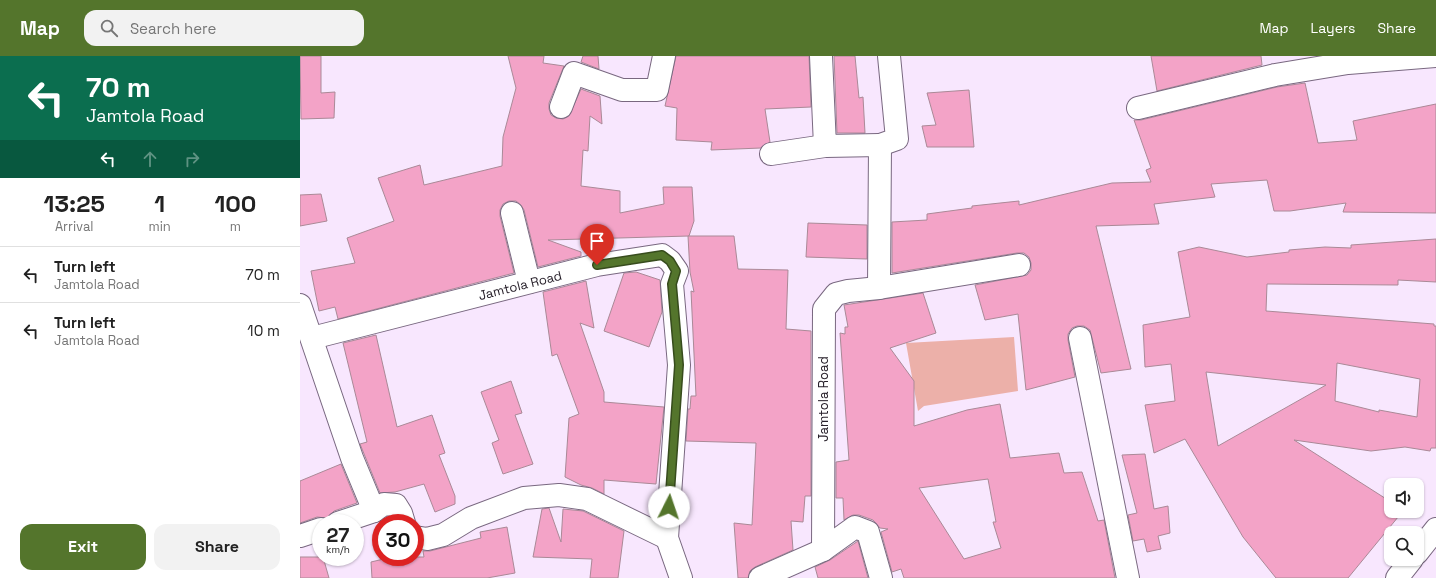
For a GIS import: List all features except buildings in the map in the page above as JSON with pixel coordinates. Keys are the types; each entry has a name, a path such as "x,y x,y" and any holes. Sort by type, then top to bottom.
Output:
{"street":[{"path":"562,107 574,73 622,90 657,90 664,56"},
{"path":"821,56 825,146"},
{"path":"771,154 825,146 880,145 897,139 889,56"},
{"path":"1138,108 1283,74 1348,63 1436,56"},
{"path":"879,288 880,145"},
{"path":"512,213 529,282"},
{"name":"Jamtola Road","path":"312,338 597,265 662,255 670,261 676,271 672,284 679,365 667,538 681,578"},
{"name":"Jamtola Road","path":"823,550 824,309 836,294 848,291 879,288 1018,265"},
{"path":"300,305 352,458 374,510"},
{"path":"1080,338 1128,578"},
{"path":"424,538 443,535 471,518 524,498 559,495 587,499 667,538"},
{"path":"363,514 384,504 396,505 401,514"},
{"path":"760,578 823,550 855,527 862,528 868,532 881,578"},
{"path":"1424,544 1436,529"},
{"path":"300,536 312,532"},
{"path":"1397,578 1406,566"}],"shaded area":[{"path":"1014,337 1018,391 924,406 918,411 906,343"}],"route":[{"path":"597,265 662,255 670,261 676,271 672,284 679,365 669,507"}]}
